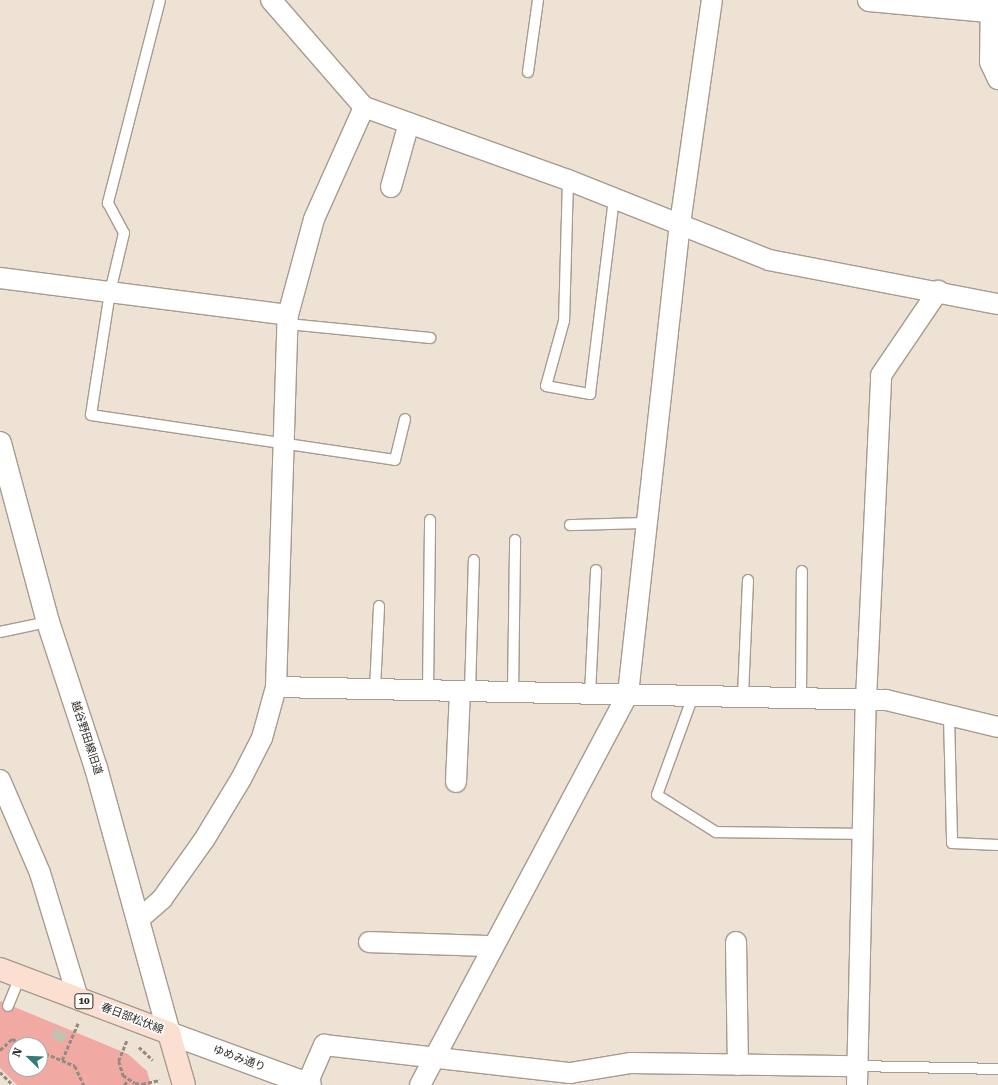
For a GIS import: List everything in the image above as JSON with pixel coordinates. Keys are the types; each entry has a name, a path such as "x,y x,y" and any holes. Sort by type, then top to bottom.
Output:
{"main road":[{"name":"春日部松伏線","path":"10,973 169,1033 183,1080"}],"street":[{"path":"271,0 364,107 568,180 769,260 938,291 998,304"},
{"path":"420,1085 433,1057 492,946 628,694 680,224 712,0"},
{"path":"869,0 993,8 990,62 998,79"},
{"path":"138,920 162,899 204,840 241,779 262,738 276,687 288,319 314,219 364,107"},
{"path":"391,187 409,123"},
{"path":"0,278 110,292 288,319"},
{"path":"308,1085 324,1044 570,1073 631,1064 738,1065 857,1075 866,699 881,375 938,291"},
{"name":"越谷野田線旧道","path":"0,443 48,622 96,768 169,1033"},
{"path":"276,687 693,696 743,695 801,699 886,700 998,727"},
{"path":"456,782 465,691"},
{"path":"0,780 40,873 78,998"},
{"path":"369,942 492,946"},
{"path":"736,942 738,1065"},
{"name":"ゆめみ通り","path":"169,1033 308,1085"}],"lane":[{"path":"160,0 108,203 124,233 110,292 91,414 395,460 406,419"},
{"path":"528,72 538,0"},
{"path":"568,180 564,321 546,386 590,394 614,198"},
{"path":"288,319 430,338"},
{"path":"428,690 430,520"},
{"path":"570,526 647,523"},
{"path":"513,692 515,540"},
{"path":"465,691 474,560"},
{"path":"590,694 596,570"},
{"path":"801,699 802,571"},
{"path":"743,695 748,580"},
{"path":"375,689 378,606"},
{"path":"0,632 48,622"},
{"path":"693,696 657,795 716,832 863,834"},
{"path":"949,716 952,843 998,844"},
{"path":"8,1006 10,973"},
{"path":"857,1075 998,1069"}],"path":[{"path":"71,1020 85,1025"},
{"path":"136,1020 119,1061 123,1075 128,1080 142,1084 160,1080 183,1080"},
{"path":"62,1060 78,1023"},
{"path":"120,1038 127,1040 148,1053 156,1064"},
{"path":"0,1050 8,1043"},
{"path":"48,1054 75,1066 84,1085"},
{"path":"0,1072 13,1085"},
{"path":"158,1075 161,1085"},
{"path":"124,1085 128,1080"}],"shaded area":[{"path":"0,1001 128,1054 147,1071 151,1085 17,1085 9,1077 48,1077 48,1037 8,1037 8,1076 0,1068"}],"building":[{"path":"55,1028 68,1034 63,1043 51,1037"}]}
